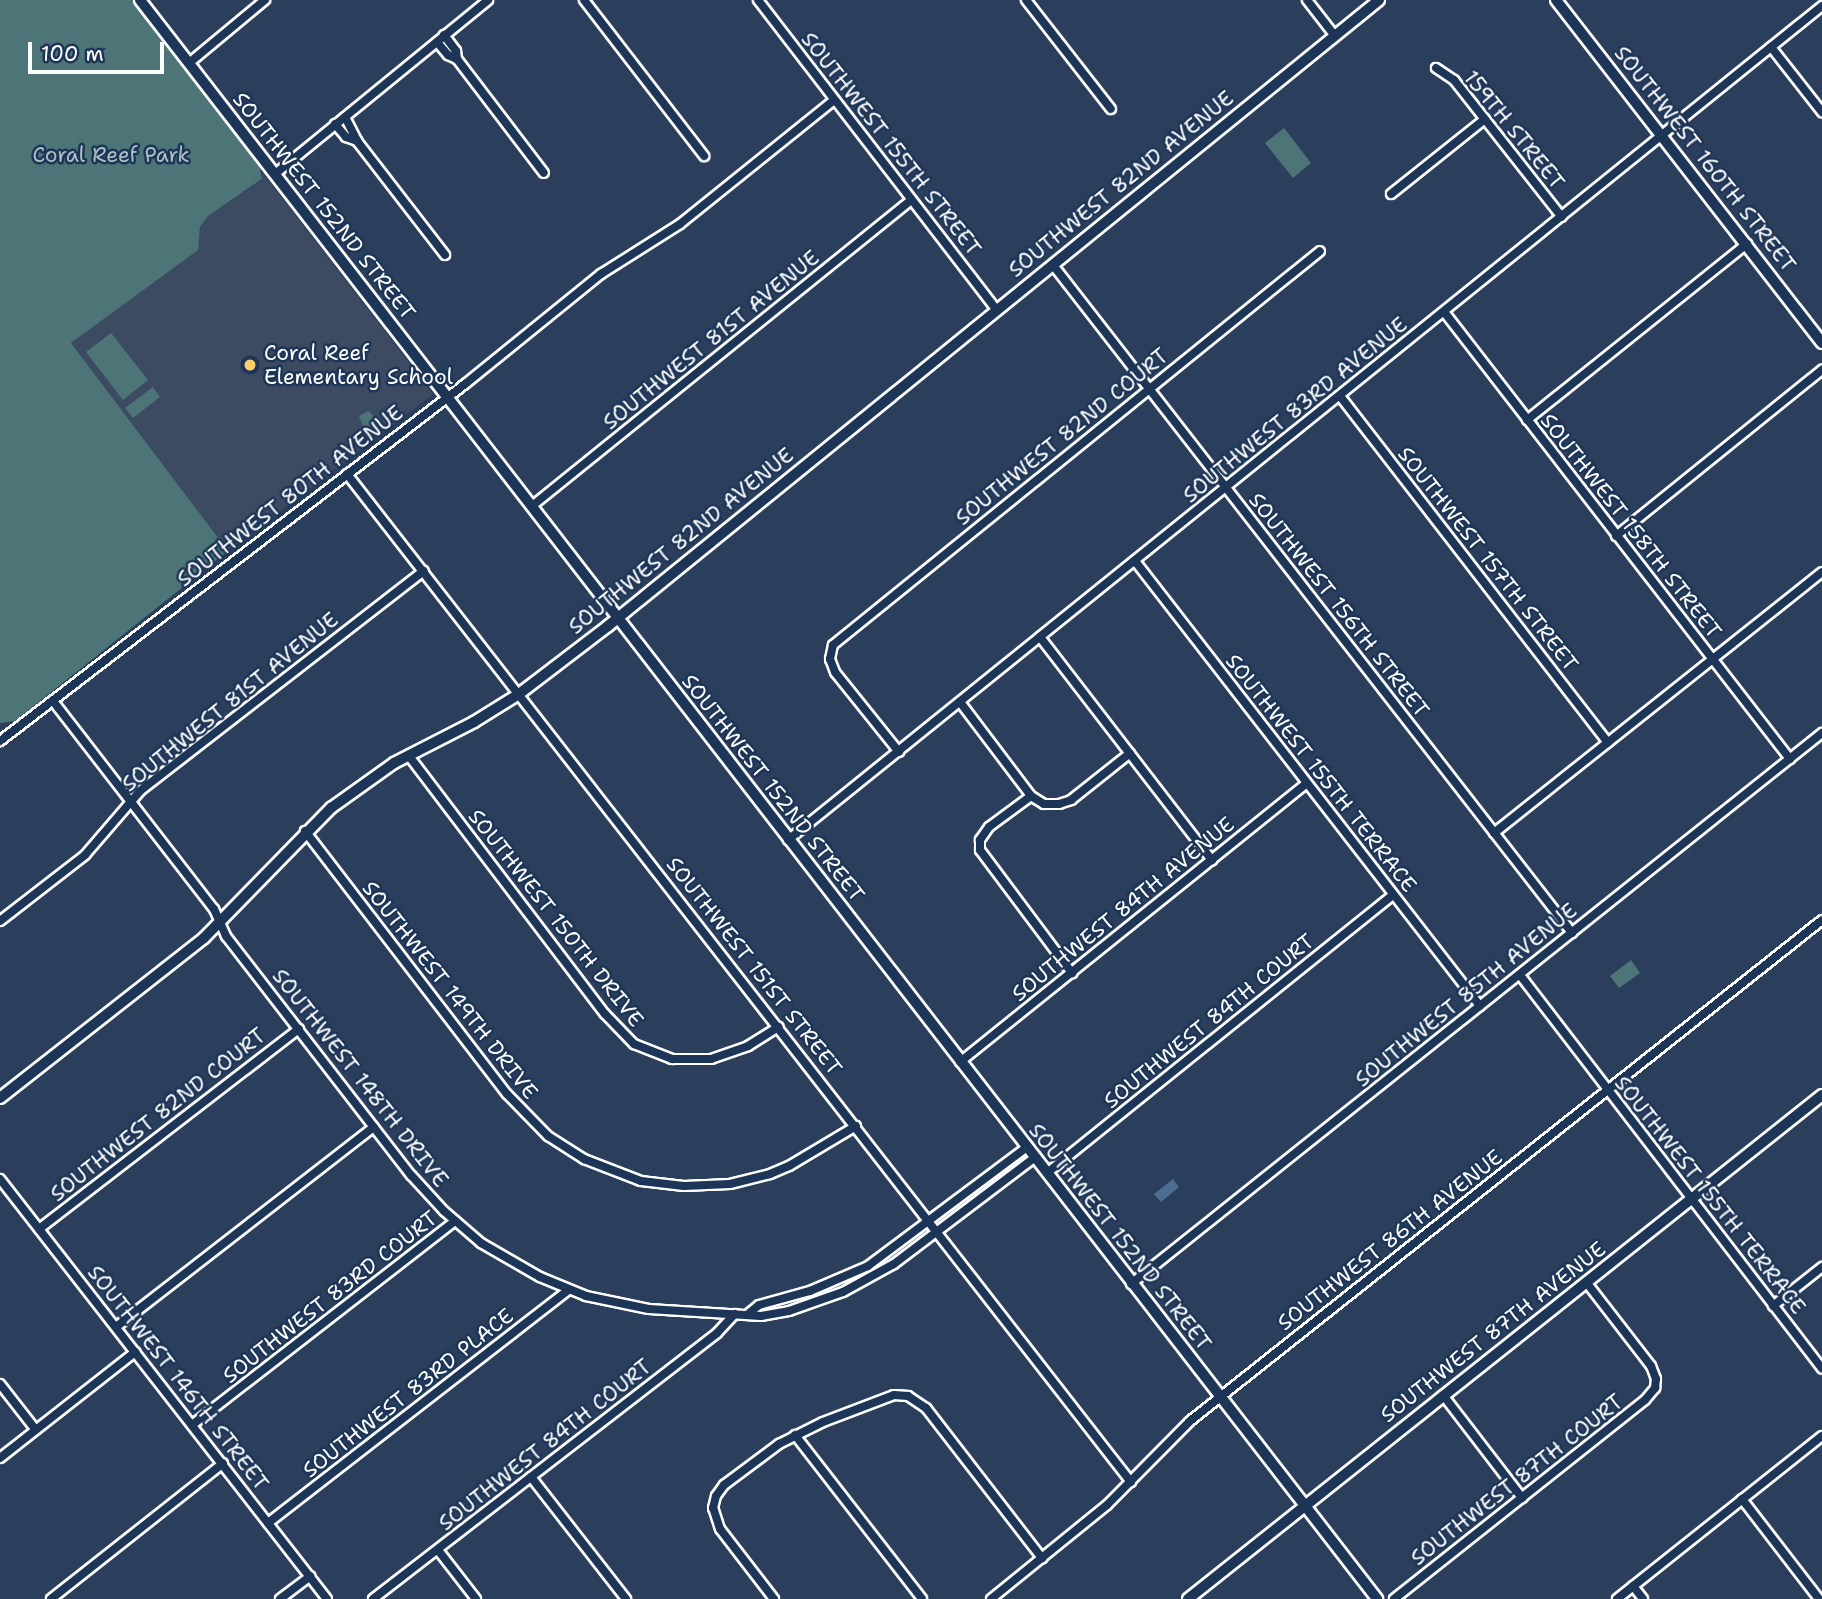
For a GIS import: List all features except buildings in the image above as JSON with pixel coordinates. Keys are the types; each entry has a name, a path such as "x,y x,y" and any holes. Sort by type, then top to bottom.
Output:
{"main road":[{"name":"SOUTHWEST 152ND STREET","path":"140,0 1377,1599"}],"street":[{"path":"189,63 265,0"},
{"path":"275,174 488,0"},
{"path":"584,0 704,156"},
{"name":"SOUTHWEST 155TH STREET","path":"758,0 997,310"},
{"path":"1026,0 1111,109"},
{"path":"1307,0 1335,36"},
{"name":"SOUTHWEST 82ND AVENUE","path":"0,1098 221,923 305,831 363,783 519,694 618,618 1379,0"},
{"name":"SOUTHWEST 160TH STREET","path":"1556,0 1822,343"},
{"name":"SOUTHWEST 83RD AVENUE","path":"788,840 1445,313 1822,6"},
{"path":"440,38 448,55 457,60 544,173"},
{"path":"1772,47 1822,112"},
{"name":"159TH STREET","path":"1436,68 1454,80 1562,217"},
{"name":"SOUTHWEST 80TH AVENUE","path":"2,736 54,701 620,260 680,224 834,100"},
{"path":"345,117 357,141 444,255"},
{"path":"1391,194 1485,119"},
{"path":"335,124 346,137 357,141"},
{"name":"SOUTHWEST 81ST AVENUE","path":"532,506 911,200"},
{"path":"1527,420 1747,244"},
{"name":"SOUTHWEST 82ND COURT","path":"899,752 835,672 830,654 842,636 1320,251"},
{"name":"SOUTHWEST 156TH STREET","path":"1053,265 1572,933"},
{"name":"SOUTHWEST 158TH STREET","path":"1445,313 1790,759"},
{"path":"1616,536 1822,370"},
{"name":"SOUTHWEST 157TH STREET","path":"1340,396 1608,743"},
{"name":"SOUTHWEST 151ST STREET","path":"347,474 1131,1482"},
{"name":"SOUTHWEST 155TH TERRACE","path":"1135,561 1480,1006"},
{"name":"SOUTHWEST 81ST AVENUE","path":"0,921 85,855 131,801 424,571"},
{"path":"1494,833 1822,572"},
{"path":"1040,637 1212,860"},
{"name":"SOUTHWEST 148TH DRIVE","path":"54,701 214,909 226,936 411,1175 455,1222 507,1261 568,1290 631,1307 748,1314"},
{"path":"960,702 1031,796 1050,805 1066,802 1130,753"},
{"name":"SOUTHWEST 85TH AVENUE","path":"1132,1284 1822,733"},
{"name":"SOUTHWEST 150TH DRIVE","path":"408,756 605,1014 634,1044 672,1059 698,1061 737,1052 779,1027"},
{"name":"SOUTHWEST 84TH AVENUE","path":"960,1062 1307,783"},
{"path":"1031,796 989,827 979,844 986,861 1072,973"},
{"name":"SOUTHWEST 149TH DRIVE","path":"305,831 507,1094 541,1130 584,1159 641,1181 684,1186 730,1184 770,1174 789,1166 856,1126"},
{"name":"SOUTHWEST 84TH COURT","path":"1047,1173 1394,895"},
{"name":"SOUTHWEST 86TH AVENUE","path":"991,1599 1107,1505 1173,1436 1220,1397 1822,920"},
{"name":"SOUTHWEST 155TH TERRACE","path":"1520,975 1822,1369"},
{"name":"SOUTHWEST 82ND COURT","path":"39,1229 299,1029"},
{"name":"SOUTHWEST 87TH AVENUE","path":"1188,1599 1822,1095"},
{"path":"116,1327 374,1127"},
{"path":"748,1314 759,1305 810,1291 868,1266 1027,1148"},
{"path":"748,1314 761,1317 774,1314 843,1292 894,1264 1034,1158"},
{"name":"SOUTHWEST 146TH STREET","path":"0,1179 327,1599"},
{"name":"SOUTHWEST 83RD COURT","path":"192,1425 455,1222"},
{"path":"1773,1306 1822,1267"},
{"name":"SOUTHWEST 87TH COURT","path":"1394,1599 1645,1400 1657,1384 1647,1360 1586,1282"},
{"name":"SOUTHWEST 83RD PLACE","path":"268,1523 568,1290"},
{"name":"SOUTHWEST 84TH COURT","path":"373,1599 718,1333 735,1314"},
{"path":"0,1458 135,1352"},
{"path":"0,1384 36,1430"},
{"path":"774,1599 720,1529 713,1508 716,1496 724,1485 795,1435 876,1401 901,1394 915,1399 926,1408 1042,1558"},
{"path":"1443,1395 1522,1498"},
{"path":"795,1435 922,1599"},
{"path":"1616,1599 1822,1436"},
{"path":"51,1599 223,1463"},
{"path":"531,1477 626,1599"},
{"path":"1742,1499 1819,1599"},
{"path":"438,1549 476,1599"},
{"path":"280,1599 310,1576"},
{"path":"1633,1586 1643,1599"}],"shaded area":[{"name":"Coral Reef Elementary School","path":"262,172 433,394 228,551 71,343 197,250 200,227 208,216 262,180"},
{"path":"1173,1179 1179,1187 1161,1202 1154,1194"}],"green space":[{"name":"Coral Reef Park","path":"0,0 133,0 259,163 262,179 208,216 200,227 198,250 71,343 228,551 15,721 0,723"},
{"path":"1284,128 1311,163 1293,178 1265,143"},
{"path":"111,333 148,380 123,400 86,352"},
{"path":"153,387 160,397 133,418 125,408"},
{"path":"368,411 373,415 374,424 371,431 365,432 359,416"},
{"path":"1631,960 1640,973 1619,988 1610,976"}],"place":[{"name":"Coral Reef Elementary School","path":"250,365"}]}
